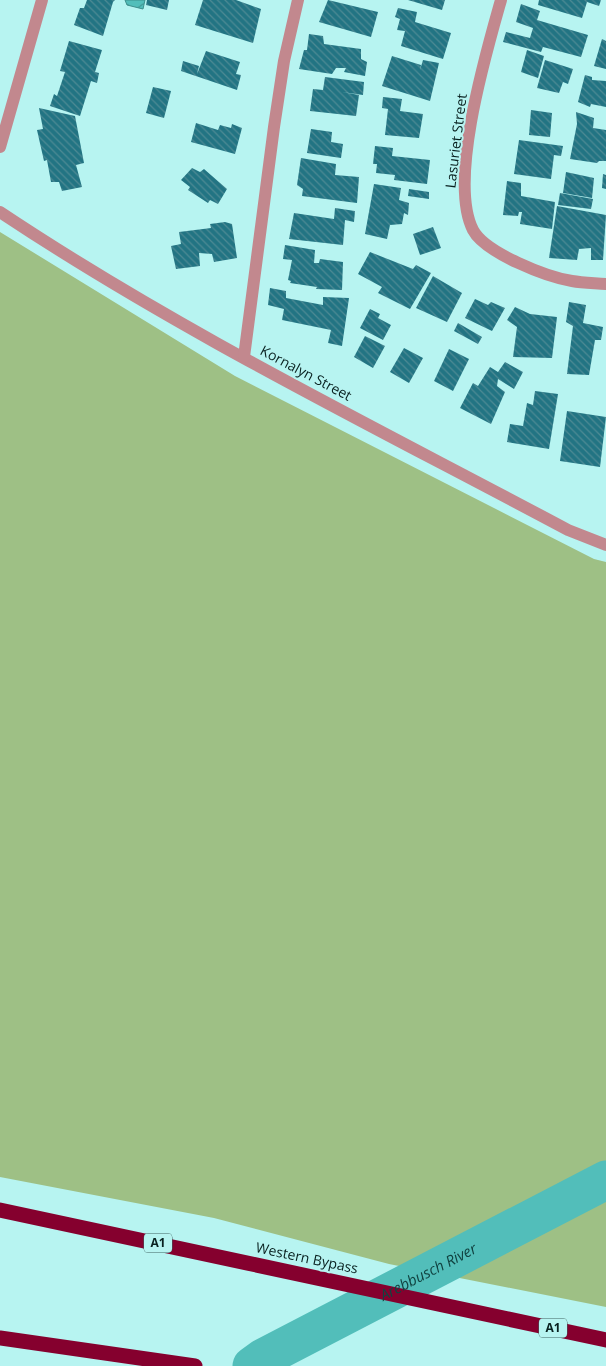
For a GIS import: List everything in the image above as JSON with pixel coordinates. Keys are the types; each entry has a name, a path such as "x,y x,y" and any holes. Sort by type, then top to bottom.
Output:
{"highway":[{"name":"Western Bypass","path":"0,1210 606,1340"},
{"path":"0,1338 195,1366"}],"street":[{"path":"0,148 42,0"},
{"path":"244,357 274,126 284,61 298,0"},
{"name":"Lasuriet Street","path":"501,0 480,75 465,166 464,207 473,231 488,246 538,271 572,281 606,284"},
{"name":"Kornalyn Street","path":"0,212 63,254 147,305 568,530 606,545"}],"green space":[{"path":"0,232 235,376 594,559 606,562 606,1307 389,1264 214,1218 0,1177"}],"water":[{"path":"125,0 145,0 143,9 127,5"}],"building":[{"path":"87,0 115,0 103,36 74,25 80,8 84,8"},
{"path":"147,0 169,0 167,10 146,5"},
{"path":"203,0 236,0 261,9 253,43 195,25"},
{"path":"328,0 378,12 371,37 319,22"},
{"path":"408,0 445,0 442,10"},
{"path":"539,0 601,0 599,6 587,2 582,18 538,5"},
{"path":"521,4 540,11 537,20 588,35 581,57 543,47 541,52 503,42 506,32 530,38 533,28 516,22"},
{"path":"398,8 417,12 415,22 451,33 443,59 401,46 405,31 397,30 400,19 395,17"},
{"path":"309,34 323,36 324,44 361,49 361,59 367,62 365,76 344,72 346,68 336,68 332,74 299,69 304,50 307,50"},
{"path":"602,39 606,41 606,69 594,66"},
{"path":"69,41 102,50 95,72 99,73 97,83 91,81 80,116 50,106 54,94 57,96 65,72 60,71"},
{"path":"527,50 544,56 538,78 521,72"},
{"path":"206,51 240,62 236,74 241,75 237,90 181,71 183,61 199,66 197,74"},
{"path":"392,56 421,65 420,70 423,60 439,63 430,101 382,86"},
{"path":"545,60 573,69 568,84 563,82 559,93 537,88"},
{"path":"585,75 592,77 592,80 606,81 606,107 591,104 590,107 578,102"},
{"path":"325,77 364,82 363,95 342,92 359,95 356,116 310,111 313,89 323,90"},
{"path":"153,87 171,91 164,118 146,113"},
{"path":"383,97 402,99 400,111 423,114 419,138 385,135 388,109 382,108"},
{"path":"39,108 75,116 84,163 76,165 82,187 62,191 59,182 51,182 47,160 44,161 37,130 43,129"},
{"path":"531,110 552,113 550,137 529,135"},
{"path":"576,112 594,118 593,128 606,130 606,161 599,161 597,163 570,159 577,124"},
{"path":"196,123 218,130 220,125 231,128 232,124 242,128 235,154 191,142"},
{"path":"311,129 332,132 331,142 343,144 341,158 307,153"},
{"path":"519,140 563,146 561,156 554,155 551,179 514,174"},
{"path":"375,146 393,148 392,156 430,160 427,184 394,180 395,175 376,173 377,164 373,164"},
{"path":"301,158 336,164 335,175 359,177 357,203 302,196 303,189 297,185"},
{"path":"192,168 200,172 204,169 227,189 218,204 210,200 208,203 188,190 190,187 181,180"},
{"path":"566,172 594,178 592,198 563,193"},
{"path":"603,174 606,175 606,189 602,188"},
{"path":"507,181 521,183 521,196 555,202 552,229 520,224 522,212 519,212 518,216 503,215"},
{"path":"374,184 401,188 399,200 409,203 408,215 404,213 402,224 390,225 387,239 365,234"},
{"path":"409,189 429,192 429,199 408,196"},
{"path":"560,193 593,199 591,209 558,205"},
{"path":"557,206 606,215 603,260 591,260 591,248 579,249 577,260 549,258"},
{"path":"335,208 355,211 354,222 345,220 343,245 289,239 294,213 334,219"},
{"path":"225,222 232,224 237,258 214,262 212,254 199,253 200,266 176,269 171,246 181,244 179,232 211,228 210,224"},
{"path":"433,227 441,248 420,255 413,234"},
{"path":"285,245 315,250 314,263 319,263 320,259 343,262 342,290 316,289 317,287 290,283 291,281 288,280 292,260 283,259"},
{"path":"370,252 413,269 416,265 431,273 410,309 378,293 382,287 358,274"},
{"path":"433,276 462,293 447,322 416,308"},
{"path":"270,288 286,291 286,298 323,305 323,297 349,298 342,346 328,343 331,330 282,320 284,309 268,305"},
{"path":"475,299 488,305 491,302 505,308 492,331 465,318"},
{"path":"569,302 586,305 583,323 603,327 601,340 595,340 589,375 567,374 573,326 566,322"},
{"path":"515,307 530,314 557,317 552,358 513,357 517,327 507,320"},
{"path":"370,309 380,314 378,318 391,325 383,340 360,328"},
{"path":"458,323 482,337 478,344 454,331"},
{"path":"365,336 385,346 373,368 354,357"},
{"path":"404,348 423,358 409,383 390,372"},
{"path":"449,349 469,359 453,391 434,381"},
{"path":"505,362 523,372 514,389 498,379 497,386 505,392 491,424 460,408 473,383 478,386 490,367 498,372"},
{"path":"535,391 558,394 549,449 507,442 510,424 523,426 527,403 533,405"},
{"path":"567,411 606,417 600,467 560,461"}],"waterway":[{"name":"Arebbusch River","path":"252,1366 263,1358 606,1180"}]}
